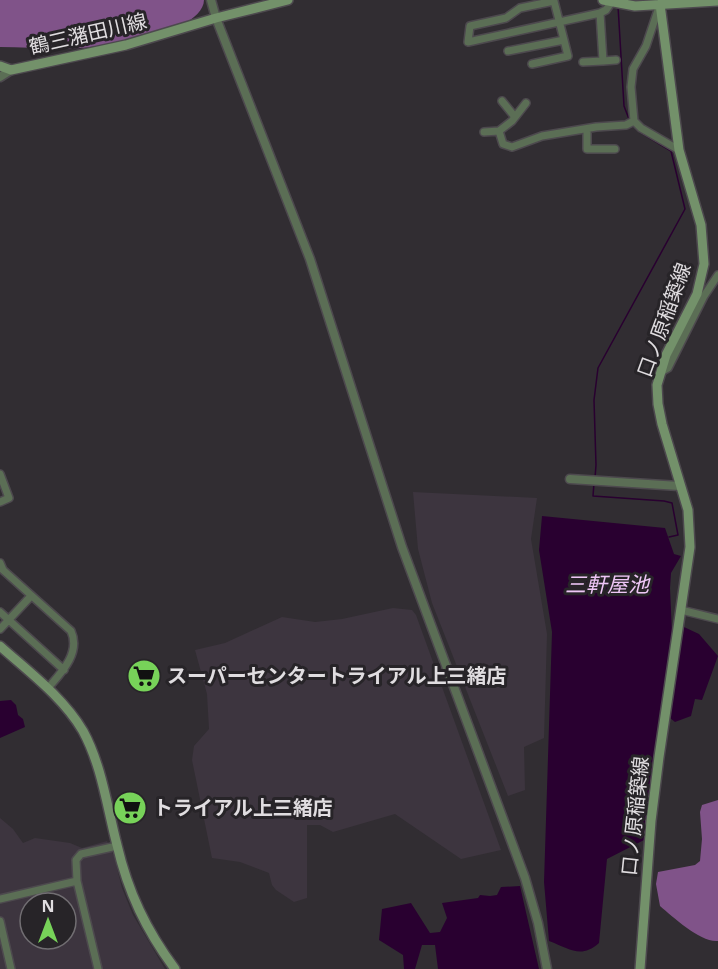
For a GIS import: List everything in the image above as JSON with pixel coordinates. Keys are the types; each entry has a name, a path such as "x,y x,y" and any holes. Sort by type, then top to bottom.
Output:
{"main road":[{"name":"鶴三潴田川線","path":"0,66 11,70 126,45 216,18 288,0"},
{"path":"607,1 634,6 660,2 718,1"},
{"name":"口ノ原稲築線","path":"640,969 651,821 690,538 688,510 679,486 658,404 657,385 666,354 697,294 704,264 701,225 679,150 660,2"},
{"path":"0,646 48,688 82,730 93,752 100,775 117,846 134,902 174,969"}],"street":[{"path":"532,64 568,56 564,40 560,22 555,0 520,8 506,18 470,26 468,42 560,22 600,13 606,10 607,1"},
{"path":"214,2 216,18 313,268 402,547 525,878 538,923 547,969"},
{"path":"660,2 646,46 633,69 631,87 634,121 641,128 679,150"},
{"path":"600,13 603,61"},
{"path":"508,51 564,40"},
{"path":"583,62 616,60"},
{"path":"0,76 11,70"},
{"path":"502,100 515,117"},
{"path":"484,132 499,131 526,103"},
{"path":"499,131 503,144 512,147 542,136 626,125 634,121"},
{"path":"587,129 586,148 615,149"},
{"path":"659,374 668,368 704,296 718,275"},
{"path":"0,474 9,498 0,502"},
{"path":"570,479 679,486"},
{"path":"0,563 3,570 71,631 74,643 68,666 48,688"},
{"path":"0,628 31,596"},
{"path":"681,610 718,619"},
{"path":"0,612 64,670"},
{"path":"98,969 77,881 76,860 81,854 117,846"},
{"path":"0,899 77,881"},
{"path":"0,921 12,969"}],"shaded area":[{"path":"0,0 204,0 197,14 175,28 118,43 60,49 0,47"},
{"path":"413,492 537,498 531,539 547,634 544,738 524,747 525,790 508,796 432,603 418,549"},
{"path":"393,608 412,610 416,615 501,850 461,859 395,814 333,832 320,825 307,825 307,898 294,902 276,890 269,873 240,862 212,858 192,760 194,746 209,729 207,694 195,650 225,643 282,617 315,622 342,619"},
{"path":"718,800 718,941 711,941 696,934 660,906 656,884 658,872 695,865 700,861 702,805"},
{"path":"0,818 13,829 23,843 35,838 70,843 82,848 107,841 133,915 165,969 0,969"}],"water":[{"name":"三軒屋池","path":"542,516 665,528 674,554 681,556 671,573 672,633 644,840 607,859 599,943 581,952 549,941 544,882 552,632 539,550"},
{"path":"684,627 699,634 718,656 702,700 695,699 691,716 675,722 670,718 669,713"},
{"path":"11,700 16,705 18,715 23,719 25,727 0,738 0,701"},
{"path":"520,886 539,969 438,969 435,945 422,945 415,969 404,969 403,955 379,940 382,909 411,903 430,933 440,932 447,918 442,903 478,898 480,895 497,895 501,887"}],"waterway":[{"path":"618,6 624,106 629,119"},
{"path":"595,478 594,400 598,368 685,209 671,151 634,126"},
{"path":"594,483 593,496 672,503 678,535 669,537"}],"place":[{"name":"スーパーセンタートライアル上三緒店","path":"144,676"},
{"name":"トライアル上三緒店","path":"130,808"}]}
